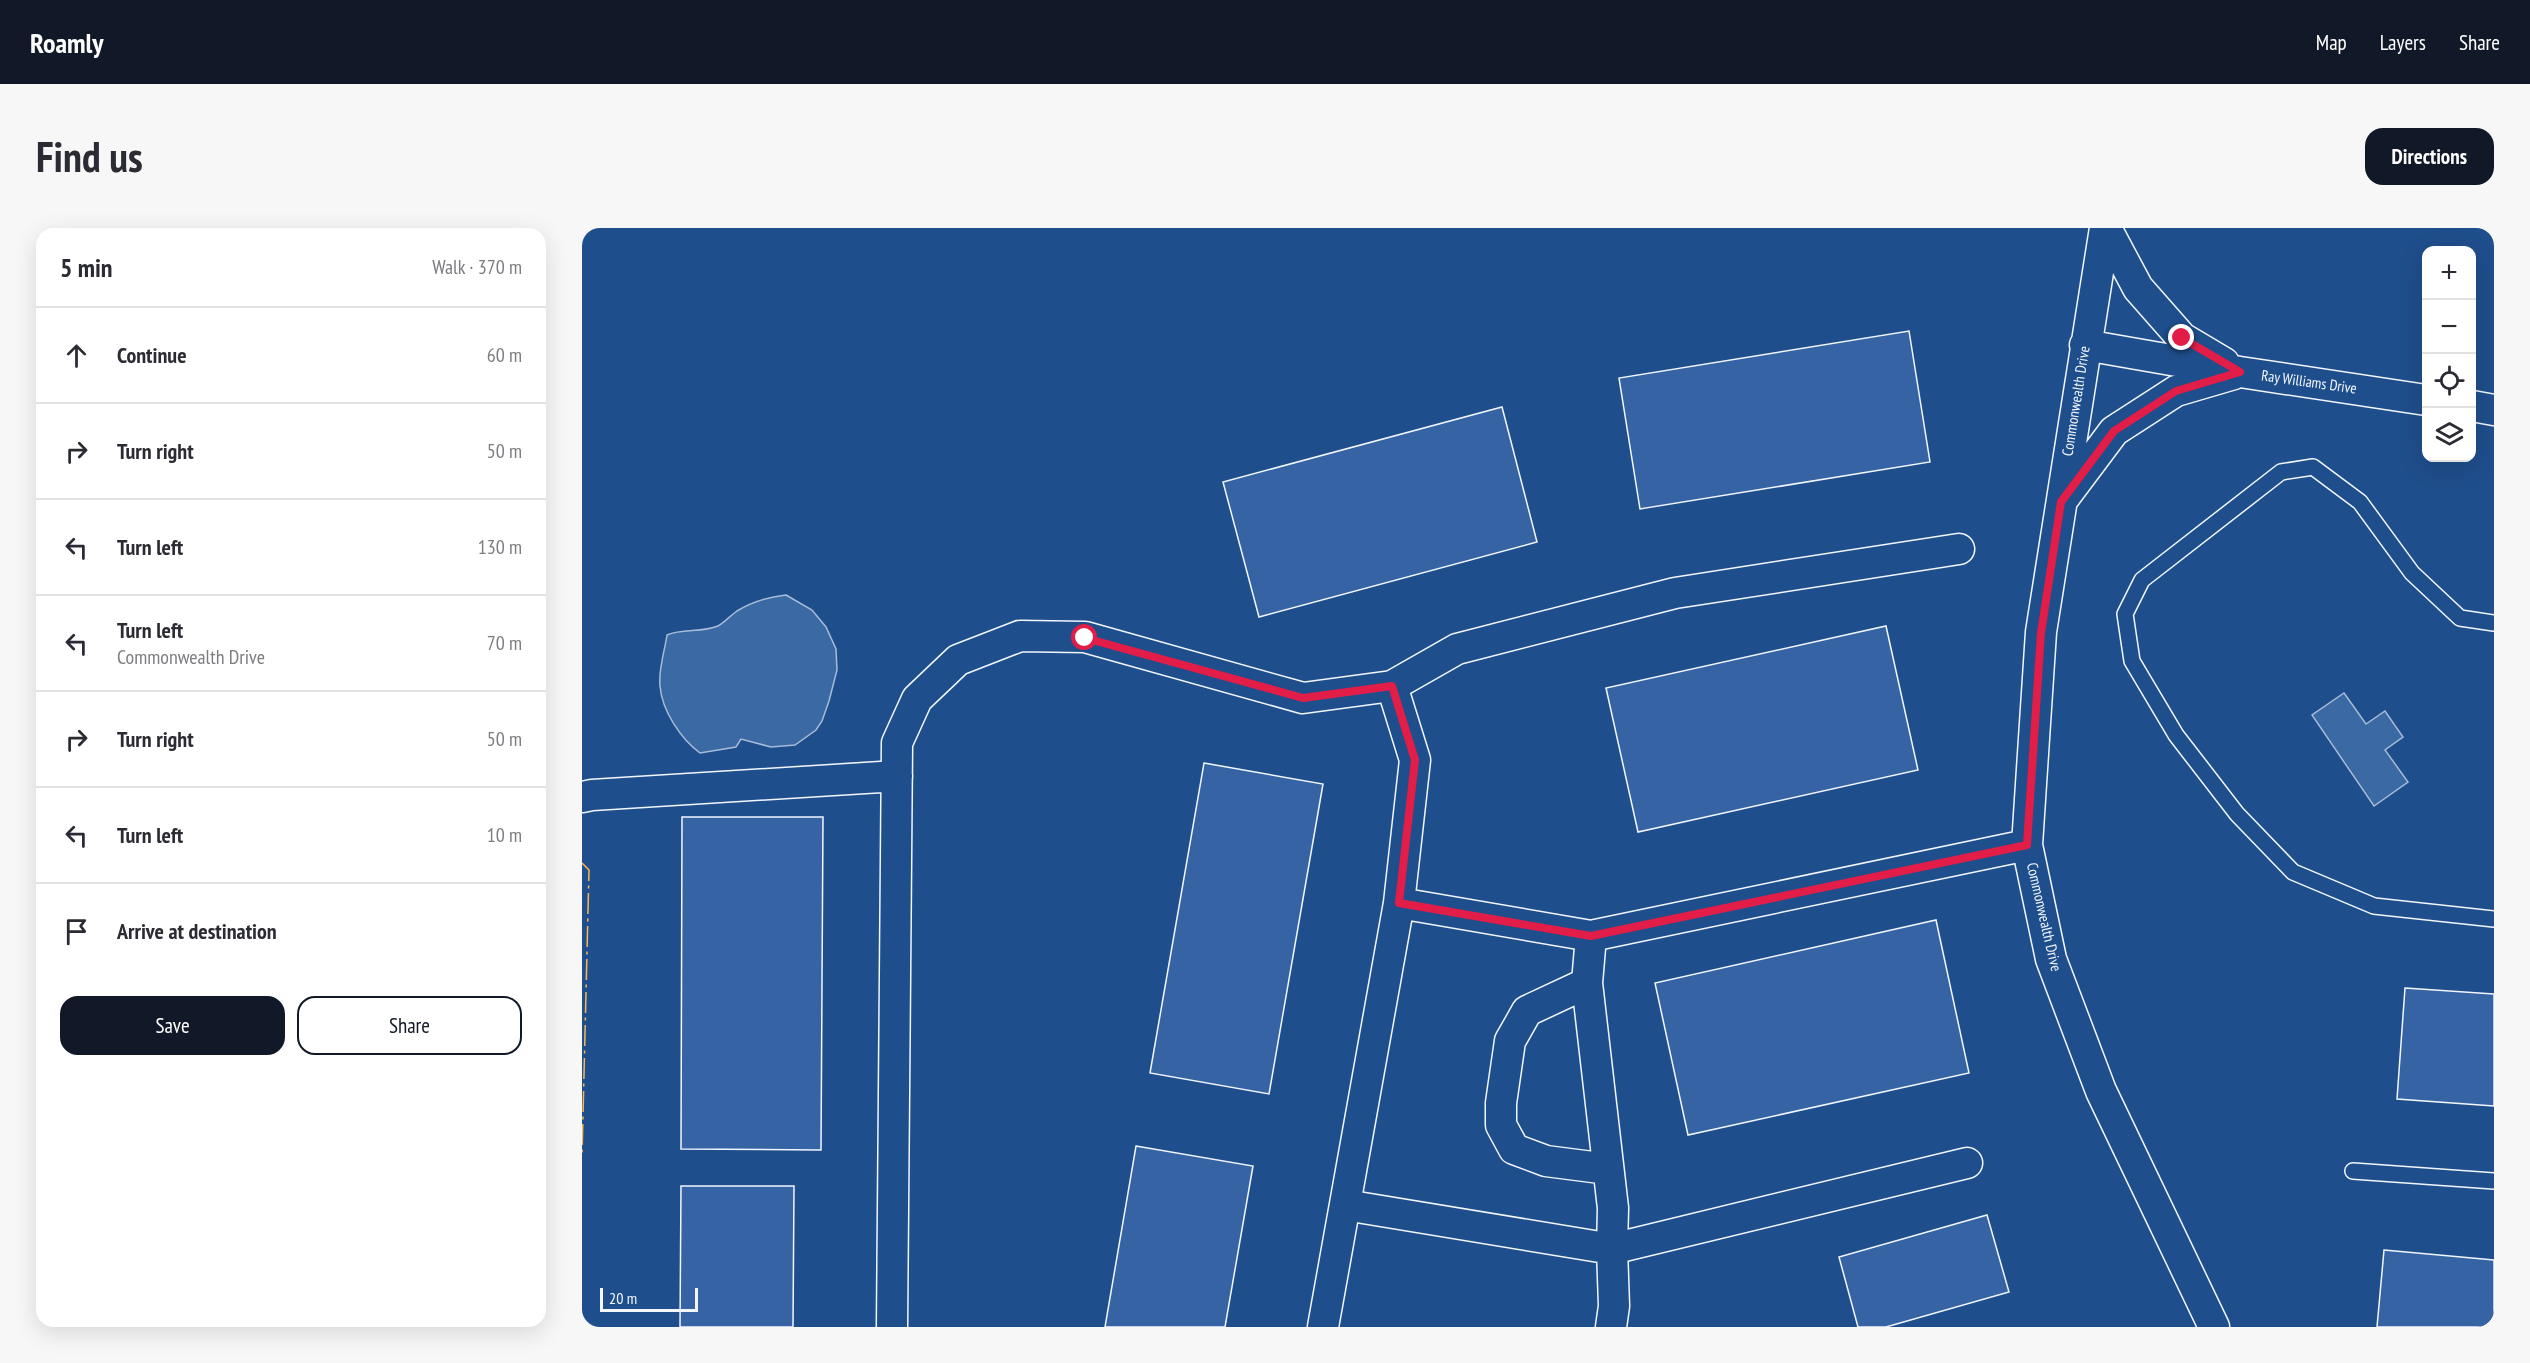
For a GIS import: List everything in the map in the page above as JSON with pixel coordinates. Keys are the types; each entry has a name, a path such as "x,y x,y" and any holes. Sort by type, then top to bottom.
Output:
{"street":[{"name":"Commonwealth Drive","path":"2106,228 2085,345 2041,633 2027,845 2051,959 2097,1080 2214,1327"},
{"path":"2106,228 2138,288 2182,338 2240,372"},
{"name":"Ray Williams Drive","path":"2085,345 2240,372 2422,399"},
{"path":"2061,502 2114,431 2176,391 2240,372"},
{"path":"2476,407 2494,410"},
{"path":"892,1327 897,743 917,699 958,660 1020,636 1085,638 1303,698 1392,686 1457,649 1675,593 1959,549"},
{"path":"1323,1327 1399,903 1415,760 1392,686"},
{"path":"582,798 592,795 897,776"},
{"path":"1399,903 1591,936 2027,845"},
{"path":"1591,936 1587,983 1613,1208 1614,1306 1611,1327"},
{"path":"1587,983 1527,1011 1510,1041 1501,1103 1501,1125 1514,1149 1546,1161 1608,1170"},
{"path":"1345,1205 1612,1249 1967,1163"}],"lane":[{"path":"2494,623 2460,618 2412,573 2360,502 2313,467 2281,472 2142,580 2126,614 2132,661 2176,735 2237,814 2293,872 2374,906 2494,919"},
{"path":"2352,1171 2494,1181"}],"water":[{"path":"786,595 812,610 826,627 836,649 837,670 822,721 816,730 795,745 771,747 741,739 736,747 700,753 674,724 664,705 660,673 667,635 718,626 749,605 767,598"},
{"path":"2344,693 2366,724 2385,711 2403,737 2385,750 2408,782 2374,806 2312,715"}],"building":[{"path":"1909,331 1930,462 1640,509 1619,378"},
{"path":"1502,407 1537,542 1259,617 1223,482"},
{"path":"1886,626 1918,770 1638,832 1606,688"},
{"path":"1204,763 1323,784 1269,1094 1150,1073"},
{"path":"682,817 823,817 821,1150 681,1149"},
{"path":"1936,920 1969,1073 1688,1135 1655,983"},
{"path":"2405,988 2494,994 2494,1106 2397,1099"},
{"path":"1136,1146 1253,1166 1225,1327 1105,1327"},
{"path":"681,1186 794,1186 793,1327 680,1327"},
{"path":"1987,1215 2009,1292 1886,1327 1858,1327 1839,1257"},
{"path":"2384,1250 2494,1260 2494,1327 2377,1327"}],"power":[{"path":"582,863 589,870 582,1157"}],"route":[{"path":"1085,638 1303,698 1392,686 1415,760 1399,903 1591,936 2027,845 2041,633 2061,502 2114,431 2176,391 2240,372 2182,338"}]}
